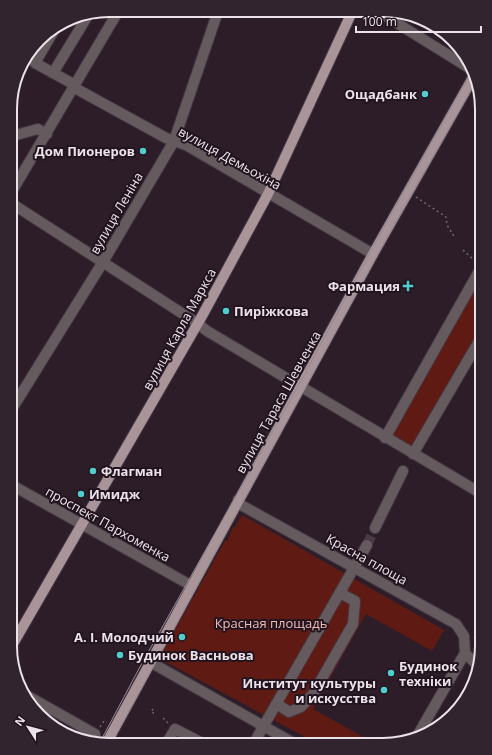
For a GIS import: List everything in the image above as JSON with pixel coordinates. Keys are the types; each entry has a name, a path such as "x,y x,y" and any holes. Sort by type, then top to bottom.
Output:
{"main road":[{"name":"вулиця Карла Маркса","path":"17,637 198,323 268,194 350,17"},
{"name":"вулиця Тараса Шевченка","path":"109,738 238,500 302,388 373,254 470,80"}],"street":[{"path":"17,182 115,17"},
{"name":"вулиця Леніна","path":"17,401 103,262 174,141 217,17"},
{"path":"388,17 464,65"},
{"path":"53,73 85,20"},
{"name":"вулиця Демьохіна","path":"48,40 34,62 74,86 174,141 186,145 373,254"},
{"path":"17,135 38,129 46,134"},
{"path":"17,207 198,323 207,331 385,438 475,490"},
{"path":"385,438 475,279"},
{"path":"413,454 475,350"},
{"path":"375,528 404,470"},
{"name":"проспект Пархоменка","path":"17,488 192,586"},
{"name":"Красна площа","path":"238,500 241,505 356,567 456,624 464,636 465,653"},
{"path":"257,738 356,567 366,545"},
{"path":"276,704 290,712 301,707 312,694 353,624 355,601 340,593"},
{"path":"421,730 465,653 473,661"},
{"path":"150,662 285,738"},
{"path":"34,700 95,734"},
{"path":"170,738 175,729 192,738"}],"path":[{"path":"408,192 446,217 447,225 455,238"},
{"path":"463,250 475,261"},
{"path":"153,709 151,712 154,713"}],"green space":[{"path":"475,283 475,338 412,451 389,437"},
{"name":"Красная площадь","path":"242,515 444,630 432,651 366,614 313,709 365,738 307,738 166,662 167,659 161,655 225,541 227,541 233,527 235,527"}],"tunnel":[{"path":"367,545 375,528"}],"tram line":[{"path":"102,737 142,663 301,381 370,252 469,76"},
{"path":"114,738 390,232 472,87"}],"place":[{"name":"Ощадбанк","path":"425,94"},
{"name":"Дом Пионеров","path":"143,151"},
{"name":"Фармация","path":"408,286"},
{"name":"Пиріжкова","path":"226,311"},
{"name":"Флагман","path":"93,471"},
{"name":"Имидж","path":"81,494"},
{"name":"А. І. Молодчий","path":"182,637"},
{"name":"Будинок Васньова","path":"120,655"},
{"name":"Будинок техніки","path":"391,673"},
{"name":"Институт культуры и искусства","path":"384,690"}]}
